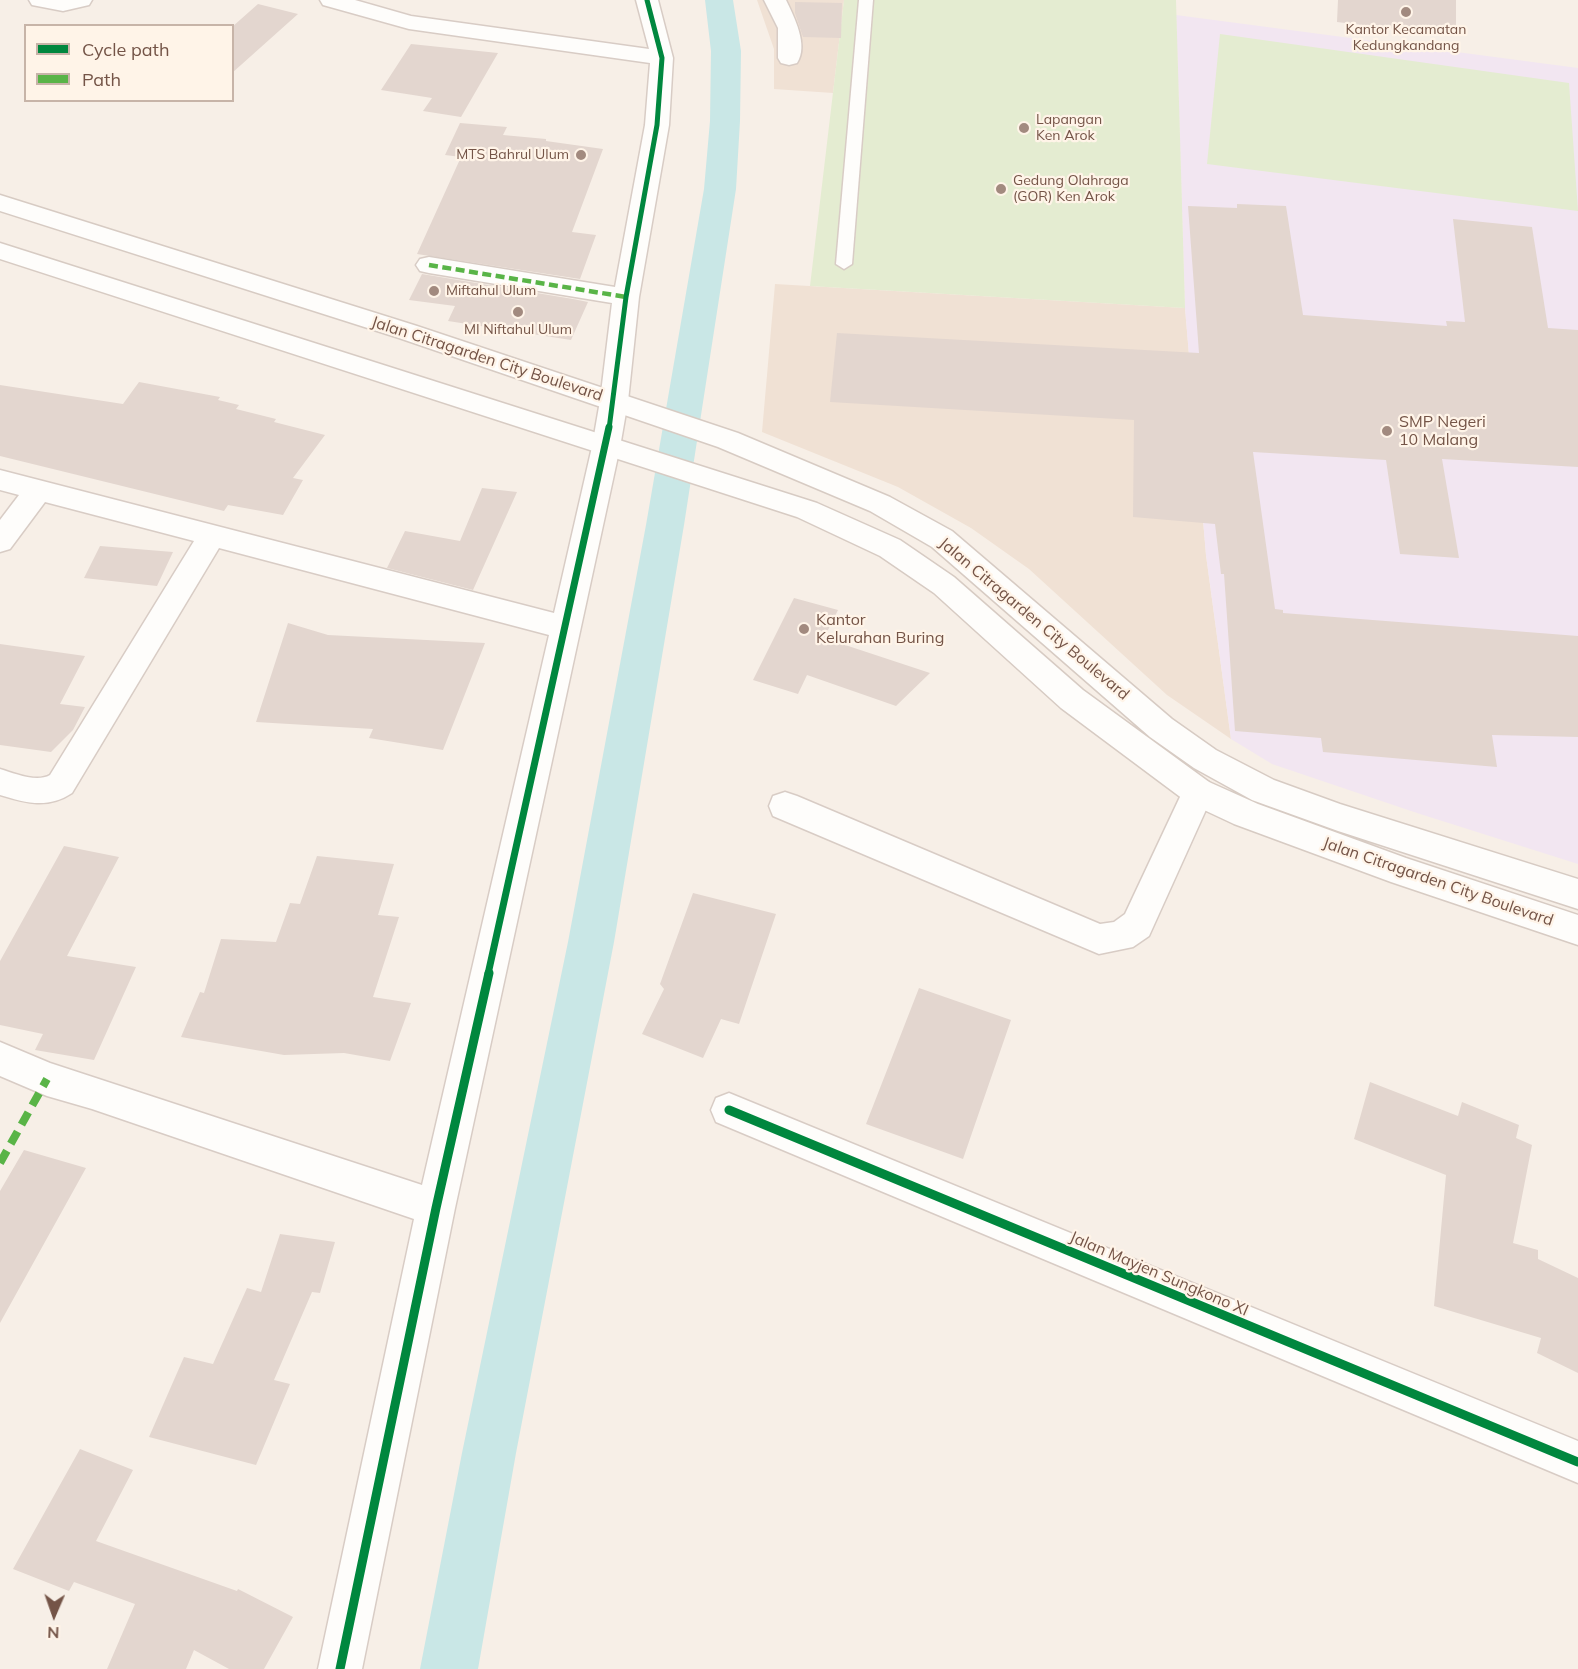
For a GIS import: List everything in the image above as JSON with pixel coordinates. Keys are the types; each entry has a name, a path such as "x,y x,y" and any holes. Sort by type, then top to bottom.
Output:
{"street":[{"path":"40,0 63,5 81,0"},
{"path":"331,0 409,22 662,58"},
{"path":"340,1669 436,1208 567,628 626,405 626,297 657,125 662,58 647,0"},
{"path":"775,0 789,28 789,58"},
{"name":"Jalan Citragarden City Boulevard","path":"0,203 397,328 626,405 728,440 880,504 942,539 1161,728 1205,759 1263,790 1338,817 1578,894"},
{"name":"Jalan Citragarden City Boulevard","path":"0,251 807,510 890,548 944,585 1072,699 1198,792 1246,814 1403,872 1578,930"},
{"path":"429,265 626,297"},
{"path":"0,480 567,628"},
{"path":"0,541 39,489"},
{"path":"0,782 41,793 53,791 61,784 213,534"},
{"path":"785,806 1099,939 1121,936 1137,925 1198,792"},
{"path":"0,1059 47,1079 92,1092 436,1208"},
{"name":"Jalan Mayjen Sungkono XI","path":"729,1110 1578,1462"}],"lane":[{"path":"844,264 867,0"}],"shaded area":[{"path":"757,0 844,0 833,93 774,89 774,49"},
{"name":"SMP Negeri 10 Malang","path":"1176,15 1578,68 1578,864 1272,764 1231,739 1206,555 1185,308"},
{"path":"775,284 1185,308 1206,555 1231,739 1167,695 1029,569 971,528 898,487 762,432"}],"green space":[{"name":"Gedung Olahraga (GOR) Ken Arok","path":"844,0 1176,0 1185,308 810,286"},
{"path":"1220,34 1569,83 1578,211 1207,164"}],"building":[{"name":"Kantor Kecamatan Kedungkandang","path":"1338,0 1456,0 1456,36 1337,22"},
{"path":"795,2 842,3 841,38 803,37 795,13"},
{"path":"258,4 298,14 234,71 234,25"},
{"path":"411,44 498,53 461,117 423,111 432,98 381,90"},
{"path":"460,123 507,127 503,135 546,139 546,141 603,149 572,232 596,235 580,279 417,254 461,157 445,155"},
{"path":"1237,204 1286,206 1303,315 1447,326 1446,321 1465,322 1453,219 1532,227 1548,328 1578,330 1578,467 1442,459 1459,558 1400,554 1386,460 1253,452 1275,609 1283,610 1283,613 1578,636 1578,737 1492,735 1497,767 1323,752 1321,738 1235,731 1224,574 1221,574 1215,524 1133,517 1134,420 830,402 837,333 1199,353 1188,206 1237,208"},
{"name":"MI Niftahul Ulum","path":"422,274 588,302 571,340 448,321 455,306 409,300"},
{"path":"139,382 220,397 218,400 239,405 236,409 276,419 274,422 325,435 293,478 303,480 283,515 228,505 224,511 0,456 0,385 123,404"},
{"path":"482,488 517,492 473,590 387,568 405,531 460,541"},
{"path":"100,546 173,552 157,586 84,578"},
{"path":"794,598 838,610 824,638 930,673 896,706 807,675 798,694 753,680"},
{"path":"288,623 328,635 485,643 443,750 369,738 373,729 256,722"},
{"path":"0,644 85,656 60,704 85,707 73,730 51,752 0,745"},
{"path":"64,846 119,857 67,956 136,967 94,1060 35,1050 43,1034 0,1025 0,961"},
{"path":"317,856 394,864 378,915 399,917 373,997 411,1003 390,1061 344,1053 284,1055 181,1037 200,992 204,993 221,939 276,942 290,903 300,904"},
{"path":"693,893 776,914 739,1024 721,1019 703,1058 642,1034 664,989 660,984"},
{"path":"919,988 1011,1020 963,1159 866,1124"},
{"path":"1370,1082 1458,1116 1462,1102 1519,1125 1516,1138 1532,1145 1513,1243 1538,1250 1538,1259 1578,1278 1578,1373 1537,1353 1541,1338 1434,1306 1446,1175 1354,1139"},
{"path":"24,1150 86,1168 0,1323 0,1191"},
{"path":"280,1234 335,1242 320,1293 312,1292 274,1380 290,1384 256,1465 149,1437 184,1357 213,1364 247,1288 261,1292"},
{"path":"80,1449 133,1470 96,1541 237,1591 238,1589 293,1617 264,1669 229,1669 194,1650 186,1669 107,1669 135,1604 74,1582 69,1591 13,1569"}],"waterway":[{"path":"449,1669 489,1453 591,942 665,525 720,189 725,121 726,51 719,0"}],"marked path":[{"path":"429,265 626,297"},
{"path":"0,1163 47,1079"}],"cycle path":[{"path":"340,1669 436,1208 606,447 614,401 626,297 657,125 662,58 647,0"},
{"path":"729,1110 1578,1462"}],"place":[{"name":"Kantor Kecamatan Kedungkandang","path":"1406,12"},
{"name":"Lapangan Ken Arok","path":"1024,128"},
{"name":"MTS Bahrul Ulum","path":"581,155"},
{"name":"Gedung Olahraga (GOR) Ken Arok","path":"1001,189"},
{"name":"Miftahul Ulum","path":"434,291"},
{"name":"MI Niftahul Ulum","path":"518,312"},
{"name":"SMP Negeri 10 Malang","path":"1387,431"},
{"name":"Kantor Kelurahan Buring","path":"804,629"}]}
